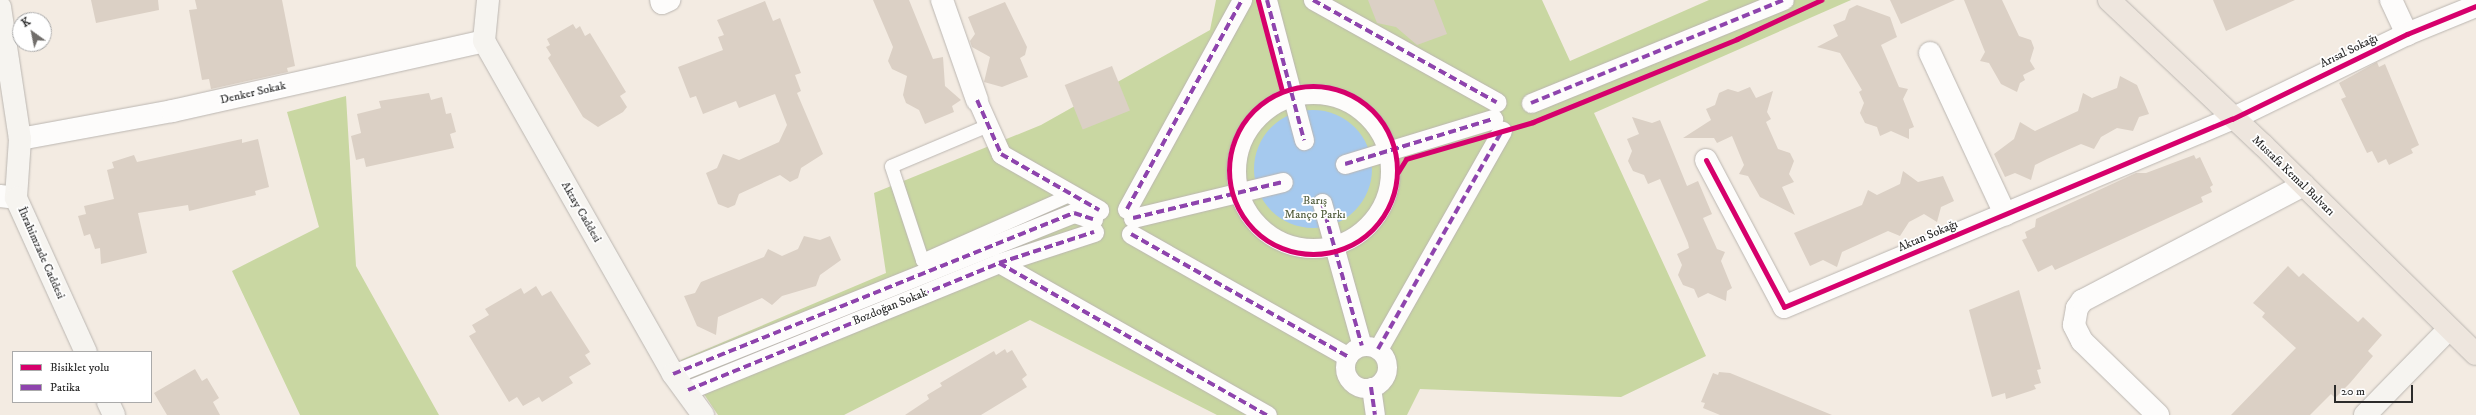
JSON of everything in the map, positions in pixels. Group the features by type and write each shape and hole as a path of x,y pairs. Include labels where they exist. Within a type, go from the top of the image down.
{"main road":[{"path":"484,41 488,0"},
{"name":"Mustafa Kemal Bulvarı","path":"2109,0 2232,119 2304,185 2476,354"},
{"name":"İbrahimzade Caddesi","path":"0,7 20,139 8,197 85,351"},
{"name":"Aktay Caddesi","path":"484,41 673,374 688,390 703,415"},
{"path":"2365,415 2449,329"},
{"path":"108,403 114,415"}],"street":[{"path":"661,0 662,3 669,0"},
{"path":"942,0 977,100 1001,154 1071,194 1096,220"},
{"path":"1130,220 1242,0"},
{"path":"1266,0 1304,140"},
{"path":"1312,0 1497,118"},
{"path":"1531,103 1784,0"},
{"path":"2391,0 2407,34"},
{"name":"Arısal Sokağı","path":"2232,119 2407,34 2476,6"},
{"name":"Denker Sokak","path":"20,139 172,112 484,41"},
{"path":"1930,53 2004,214"},
{"path":"1332,96 1352,105 1369,118 1382,135 1388,153 1390,176 1377,215 1364,230 1335,245 1307,248 1268,234 1253,220 1239,193 1237,162 1250,129 1270,108 1292,98 1332,96"},
{"path":"1130,220 1363,351 1388,368 1382,380 1371,387 1357,386 1347,376 1363,351 1497,118"},
{"path":"1345,164 1388,153 1497,118"},
{"name":"Aktan Sokağı","path":"1706,160 1784,307 2232,119"},
{"path":"1130,220 1283,182"},
{"path":"2158,415 2082,341 2074,325 2077,308 2082,301 2304,185"},
{"path":"1322,203 1335,245 1363,351"},
{"path":"673,374 1074,213 1096,220"},
{"name":"Bozdoğan Sokak","path":"688,390 999,263 1096,220"},
{"path":"999,263 1267,415"},
{"path":"1371,387 1375,415"}],"lane":[{"path":"988,125 891,166 922,260 1071,194"}],"green space":[{"name":"Barış Manço Parkı","path":"1216,0 1542,0 1570,61 1709,0 1851,0 1594,113 1706,356 1621,397 1420,389 1407,415 1217,415 1030,320 844,415 718,415 681,360 886,273 874,193 1041,125 1210,30"},
{"path":"346,96 356,266 439,415 300,415 232,271 319,227 287,112"}],"water":[{"path":"1313,110 1325,111 1336,115 1355,127 1367,146 1371,157 1371,181 1367,192 1355,211 1336,223 1325,227 1313,228 1301,227 1290,223 1271,211 1259,192 1255,181 1254,169 1255,157 1259,146 1271,127 1290,115 1301,111"}],"building":[{"path":"91,0 158,0 159,10 96,23"},
{"path":"195,0 282,0 295,66 287,68 288,72 211,89 209,79 202,80 189,10 197,9"},
{"path":"873,0 909,0 933,59 943,57 945,86 961,100 952,106 954,112 925,124 919,110 906,103 903,95 907,76 892,69 888,61 893,47"},
{"path":"1368,0 1434,0 1447,34 1417,45 1396,27 1377,23"},
{"path":"1890,0 1955,0 1901,24"},
{"path":"1964,0 2002,0 2019,36 2031,40 2034,48 2030,61 2035,69 2023,75 2025,80 2020,83 2017,92 2001,84 1989,63 1980,61 1985,52"},
{"path":"2213,0 2295,0 2226,31"},
{"path":"765,1 773,21 780,18 801,73 795,75 801,91 797,93 823,154 801,168 798,178 790,182 780,175 739,194 735,205 728,208 718,204 706,173 717,168 723,154 739,160 779,142 787,125 775,94 739,108 736,101 703,114 696,96 690,98 678,67 723,50 718,37 724,35 717,20"},
{"path":"1005,2 1027,47 1025,55 1020,58 1028,77 1002,87 984,82 990,57 972,47 970,41 975,34 968,17"},
{"path":"1857,5 1890,17 1897,37 1881,45 1899,87 1908,89 1903,99 1914,127 1909,129 1909,139 1891,131 1880,136 1877,127 1865,123 1860,113 1864,103 1859,92 1862,90 1840,53 1817,47 1838,36 1833,25 1845,20 1849,9"},
{"path":"573,24 576,29 580,26 585,36 590,33 626,92 620,96 627,107 623,112 598,127 583,117 548,58 551,55 546,47 550,45 547,39"},
{"path":"2377,62 2379,67 2385,64 2419,145 2411,149 2413,153 2389,165 2386,159 2378,163 2372,151 2367,153 2341,99 2346,97 2339,83"},
{"path":"1112,66 1130,111 1083,130 1065,85"},
{"path":"2120,76 2137,85 2149,114 2139,117 2133,131 2117,128 2101,137 2094,149 2081,144 2047,159 2035,165 2031,180 2015,173 2005,177 1994,154 2014,139 2020,122 2035,131 2078,111 2083,93 2092,98 2117,88"},
{"path":"1750,87 1756,98 1773,91 1767,112 1771,119 1766,122 1778,149 1790,153 1794,161 1789,174 1794,182 1782,187 1795,215 1760,197 1748,176 1739,174 1744,165 1732,136 1717,143 1714,138 1683,138 1711,120 1706,109 1715,105 1719,93 1728,89 1738,92"},
{"path":"429,93 431,100 442,97 446,114 451,113 456,132 450,134 454,148 366,167 364,158 356,160 351,136 361,133 357,114 381,108 379,101"},
{"path":"1632,117 1652,123 1660,120 1687,186 1698,181 1712,214 1703,218 1717,249 1725,252 1721,261 1732,288 1727,291 1726,301 1708,293 1698,298 1694,289 1683,285 1678,275 1682,265 1677,254 1689,248 1688,243 1660,179 1648,184 1644,175 1633,171 1628,161 1632,151 1627,139 1639,134"},
{"path":"242,139 242,143 258,139 269,187 255,191 256,195 189,211 188,205 138,213 147,253 101,264 100,248 95,249 90,234 84,236 78,216 86,214 84,206 114,199 107,170 114,168 112,162 134,155 137,162"},
{"path":"2194,155 2196,159 2200,157 2213,185 2210,187 2212,192 2201,197 2203,202 2055,270 2052,265 2038,272 2022,240 2027,238 2025,232 2035,227 2036,219 2136,173 2146,173"},
{"path":"1903,171 1918,182 1943,176 1954,201 1941,207 1937,222 1924,214 1909,222 1900,236 1888,231 1842,252 1837,267 1823,260 1810,266 1794,233 1862,205 1868,190 1877,195 1900,184"},
{"path":"804,236 820,240 830,236 841,260 820,275 816,286 782,296 772,305 762,298 718,317 716,335 697,326 684,296 695,293 701,282 764,257 768,249 782,256 798,249"},
{"path":"2288,266 2299,277 2303,273 2358,322 2363,317 2382,335 2368,351 2373,356 2350,383 2335,398 2331,394 2310,415 2231,415 2296,348 2262,317 2265,313 2253,303"},
{"path":"536,286 542,296 551,291 590,352 585,355 591,364 569,377 573,383 542,402 539,397 523,406 517,397 509,402 469,336 476,332 472,325 489,315 485,309 521,288 524,294"},
{"path":"2019,290 2041,369 2037,370 2041,383 2034,385 2036,389 2006,399 2005,393 1992,397 1969,310"},
{"path":"1005,349 1007,353 1012,350 1027,375 1022,379 1027,387 981,415 905,415 929,399 927,395 942,386 940,383 994,351 996,355"},
{"path":"195,369 202,381 207,378 219,398 213,402 220,415 167,415 154,393"},
{"path":"1719,372 1730,373 1832,415 1720,415 1703,408 1705,403 1701,402 1713,373 1718,375"}],"marked path":[{"path":"1127,209 1242,0"},
{"path":"1267,0 1304,140"},
{"path":"1313,0 1496,102"},
{"path":"1531,103 1784,0"},
{"path":"977,100 1001,154 1099,210"},
{"path":"1345,164 1493,119"},
{"path":"1378,349 1502,131"},
{"path":"1133,218 1283,182"},
{"path":"1322,203 1362,346"},
{"path":"673,374 1074,213 1093,219"},
{"path":"688,390 999,263 1094,232"},
{"path":"1131,234 1348,357"},
{"path":"999,263 1267,415"},
{"path":"1371,387 1375,415"}],"cycle path":[{"path":"1258,0 1282,91"},
{"path":"1398,172 1406,159 1533,122 1737,39 1821,0"},
{"path":"1706,160 1784,307 2232,119 2407,34 2476,6"},
{"path":"1305,86 1321,86 1345,92 1353,96 1366,105 1378,117 1391,138 1397,162 1397,170 1397,178 1391,202 1383,217 1366,235 1345,248 1321,254 1305,254 1281,248 1266,240 1243,217 1235,202 1229,178 1229,162 1235,138 1243,123 1266,100 1281,92 1305,86"}]}
